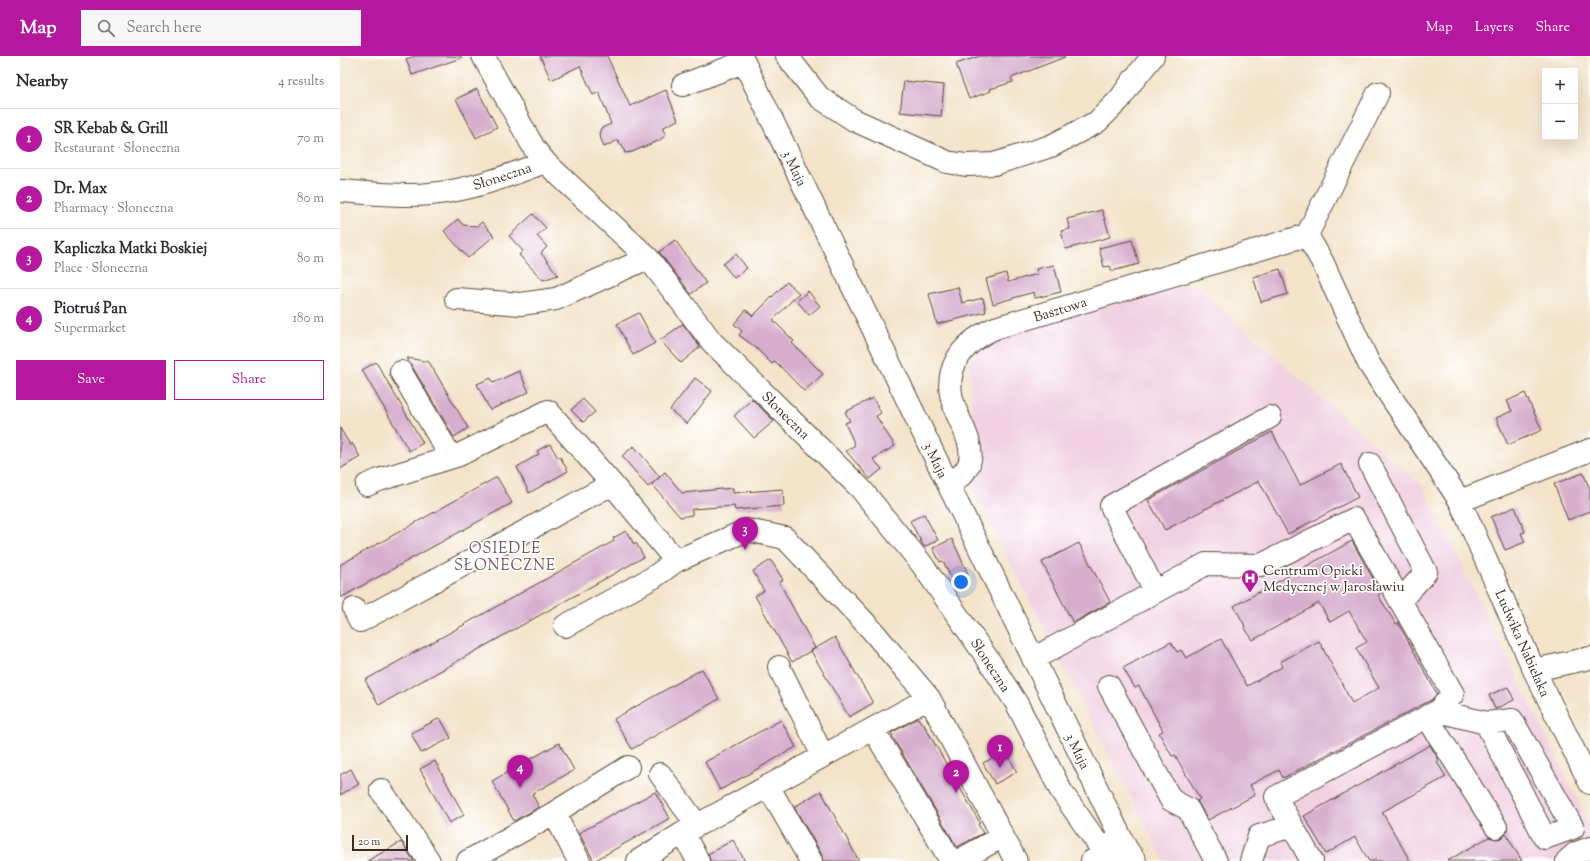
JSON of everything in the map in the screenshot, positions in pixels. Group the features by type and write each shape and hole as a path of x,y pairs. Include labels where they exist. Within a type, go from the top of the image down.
{"street":[{"path":"484,56 534,148 545,162"},
{"path":"787,56 819,96 854,120 947,162 966,165 994,164 1050,146 1097,122 1120,99 1153,56"},
{"path":"683,85 743,59"},
{"name":"3 Maja","path":"743,59 949,486 1130,854"},
{"path":"1307,235 1378,93"},
{"name":"Słoneczna","path":"340,191 403,195 431,194 457,190 498,180 545,162 648,258 712,342 861,489 921,563 1004,684 1017,704 1061,791 1098,844 1130,854"},
{"name":"Basztowa","path":"949,486 963,474 969,462 970,450 966,433 955,409 951,394 951,379 955,362 962,351 980,335 995,328 1307,235"},
{"name":"Ludwika Nabielaka","path":"1307,235 1323,263 1369,364 1460,501 1534,670 1590,783"},
{"path":"456,299 521,304 556,299 648,258"},
{"path":"401,372 451,457"},
{"path":"367,485 451,457 548,411 612,484 676,561"},
{"path":"1155,591 1111,506 1270,417"},
{"path":"1460,501 1590,450"},
{"path":"1370,464 1426,572 1400,601"},
{"path":"354,609 360,621 612,484"},
{"path":"1034,659 1206,564 1261,565 1354,519 1453,694 1433,714 1272,800 1258,836 1251,861"},
{"path":"565,626 654,577 676,561 747,530 785,538 871,629 929,698 1016,861"},
{"path":"1534,670 1590,658"},
{"path":"778,667 823,756"},
{"path":"1109,686 1171,800 1188,809 1216,861"},
{"path":"638,861 690,829 929,698"},
{"path":"1433,714 1486,723 1512,720 1573,828 1545,838 1486,723"},
{"path":"1433,714 1496,826"},
{"path":"874,729 951,861"},
{"path":"468,861 554,813 628,767"},
{"path":"660,774 690,829 698,861"},
{"path":"768,786 811,861"},
{"path":"381,790 429,861"},
{"path":"1276,797 1312,861"},
{"path":"554,813 579,861"},
{"path":"1258,836 1292,826"},
{"path":"958,861 1003,836"},
{"path":"1567,861 1576,853 1590,848"},
{"path":"1092,861 1130,854"}],"shaded area":[{"name":"Centrum Opieki Medycznej w Jarosławiu","path":"1191,283 1423,487 1590,825 1590,861 1164,861 974,492 970,362 997,336"}],"building":[{"path":"415,56 461,56 461,58 412,75 406,59"},
{"path":"540,56 607,56 630,106 666,90 678,120 662,128 666,135 660,140 632,152 625,153 622,144 620,145 618,140 604,147 599,134 601,128 611,124 599,92 593,95 580,66 551,80"},
{"path":"980,56 1065,57 1011,78 1013,82 990,89 991,91 969,99 956,64"},
{"path":"904,81 944,85 941,116 900,112"},
{"path":"477,89 497,127 476,138 456,99"},
{"path":"1102,210 1110,237 1066,249 1061,231 1070,229 1067,219"},
{"path":"533,214 546,228 537,236 547,247 541,253 558,275 543,280 519,255 523,251 509,236"},
{"path":"458,219 463,225 477,226 482,222 494,236 468,258 444,231"},
{"path":"675,240 706,283 691,294 659,252"},
{"path":"1132,240 1139,264 1112,271 1110,266 1104,267 1099,248"},
{"path":"736,254 747,268 734,278 723,264"},
{"path":"1054,265 1061,292 1035,298 1034,292 993,304 986,279 1006,273 1008,282 1038,274 1036,269"},
{"path":"1280,269 1288,294 1261,302 1253,277"},
{"path":"787,282 799,293 773,320 794,341 792,343 823,374 804,391 775,361 772,364 755,347 739,335 742,331 734,324 746,310 753,316"},
{"path":"958,287 962,303 983,298 986,312 937,324 929,294"},
{"path":"808,291 820,306 809,315 797,301"},
{"path":"639,313 655,343 633,355 617,324"},
{"path":"683,324 700,347 681,363 660,340"},
{"path":"407,358 429,362 468,428 454,437"},
{"path":"376,362 423,443 409,451 362,370"},
{"path":"519,371 529,392 490,410 477,384 491,378 493,383"},
{"path":"695,378 712,391 687,424 670,410"},
{"path":"1525,393 1542,430 1508,445 1496,418 1512,411 1507,401"},
{"path":"873,398 881,413 876,416 895,446 873,459 882,469 870,479 846,451 855,445 845,423 850,421 845,412"},
{"path":"583,399 595,412 583,422 571,410"},
{"path":"752,399 774,421 754,438 734,416"},
{"path":"340,428 350,445 352,443 360,457 340,469"},
{"path":"1272,432 1300,485 1341,464 1358,497 1288,534 1259,481 1165,530 1148,500"},
{"path":"550,444 568,471 529,493 517,467 539,454 537,451"},
{"path":"634,446 660,477 648,487 622,456"},
{"path":"665,472 682,493 733,488 733,493 783,489 784,506 735,510 734,506 692,509 692,515 680,517 652,484"},
{"path":"1583,473 1590,489 1590,511 1568,520 1554,484"},
{"path":"497,477 512,503 340,598 340,565"},
{"path":"1515,507 1525,532 1521,533 1525,542 1505,550 1491,517"},
{"path":"924,514 938,540 924,547 910,521"},
{"path":"626,531 634,544 636,543 644,557 379,705 365,680 614,541 613,538"},
{"path":"952,539 968,574 953,582 943,561 940,562 933,548"},
{"path":"1352,541 1381,593 1378,595 1396,624 1398,623 1437,694 1431,700 1283,778 1279,770 1250,785 1255,795 1208,820 1197,801 1200,799 1175,755 1172,756 1159,733 1163,731 1139,686 1135,688 1123,668 1171,642 1177,652 1181,650 1186,658 1221,639 1247,686 1282,667 1280,662 1319,641 1352,703 1379,688 1356,648 1367,642 1349,611 1330,622 1319,603 1253,640 1244,627 1245,626 1234,606"},
{"path":"1079,543 1110,602 1073,623 1042,562"},
{"path":"771,560 783,580 779,582 815,648 792,662 755,596 764,591 753,571"},
{"path":"835,637 873,703 849,717 811,651"},
{"path":"702,669 719,699 632,749 614,719"},
{"path":"1508,687 1514,700 1495,709 1489,695"},
{"path":"440,718 451,738 421,753 411,733"},
{"path":"918,718 922,724 923,723 980,823 978,824 983,833 957,847 891,733"},
{"path":"781,720 796,747 720,790 705,762"},
{"path":"559,743 574,770 532,794 539,807 514,821 492,781"},
{"path":"1430,745 1439,760 1437,762 1446,777 1382,812 1410,861 1369,861 1355,837 1326,854 1304,816"},
{"path":"1006,751 1017,772 995,784 983,763"},
{"path":"435,761 464,815 449,823 420,769"},
{"path":"351,769 359,784 340,795 340,775"},
{"path":"821,791 859,861 823,861 822,855 794,807"},
{"path":"655,792 670,818 594,861 579,833"},
{"path":"1506,834 1522,861 1447,861 1489,837 1497,839 1502,838"},
{"path":"733,840 745,861 710,861 708,854"},
{"path":"401,842 414,861 367,861"}],"place":[{"name":"Kapliczka Matki Boskiej","path":"745,550"},
{"name":"Centrum Opieki Medycznej w Jarosławiu","path":"1250,593"},
{"name":"SR Kebab & Grill","path":"1000,768"},
{"name":"Piotruś Pan","path":"520,788"},
{"name":"Dr. Max","path":"956,793"}],"district":[{"name":"OSIEDLE SŁONECZNE","path":"505,556"}]}
